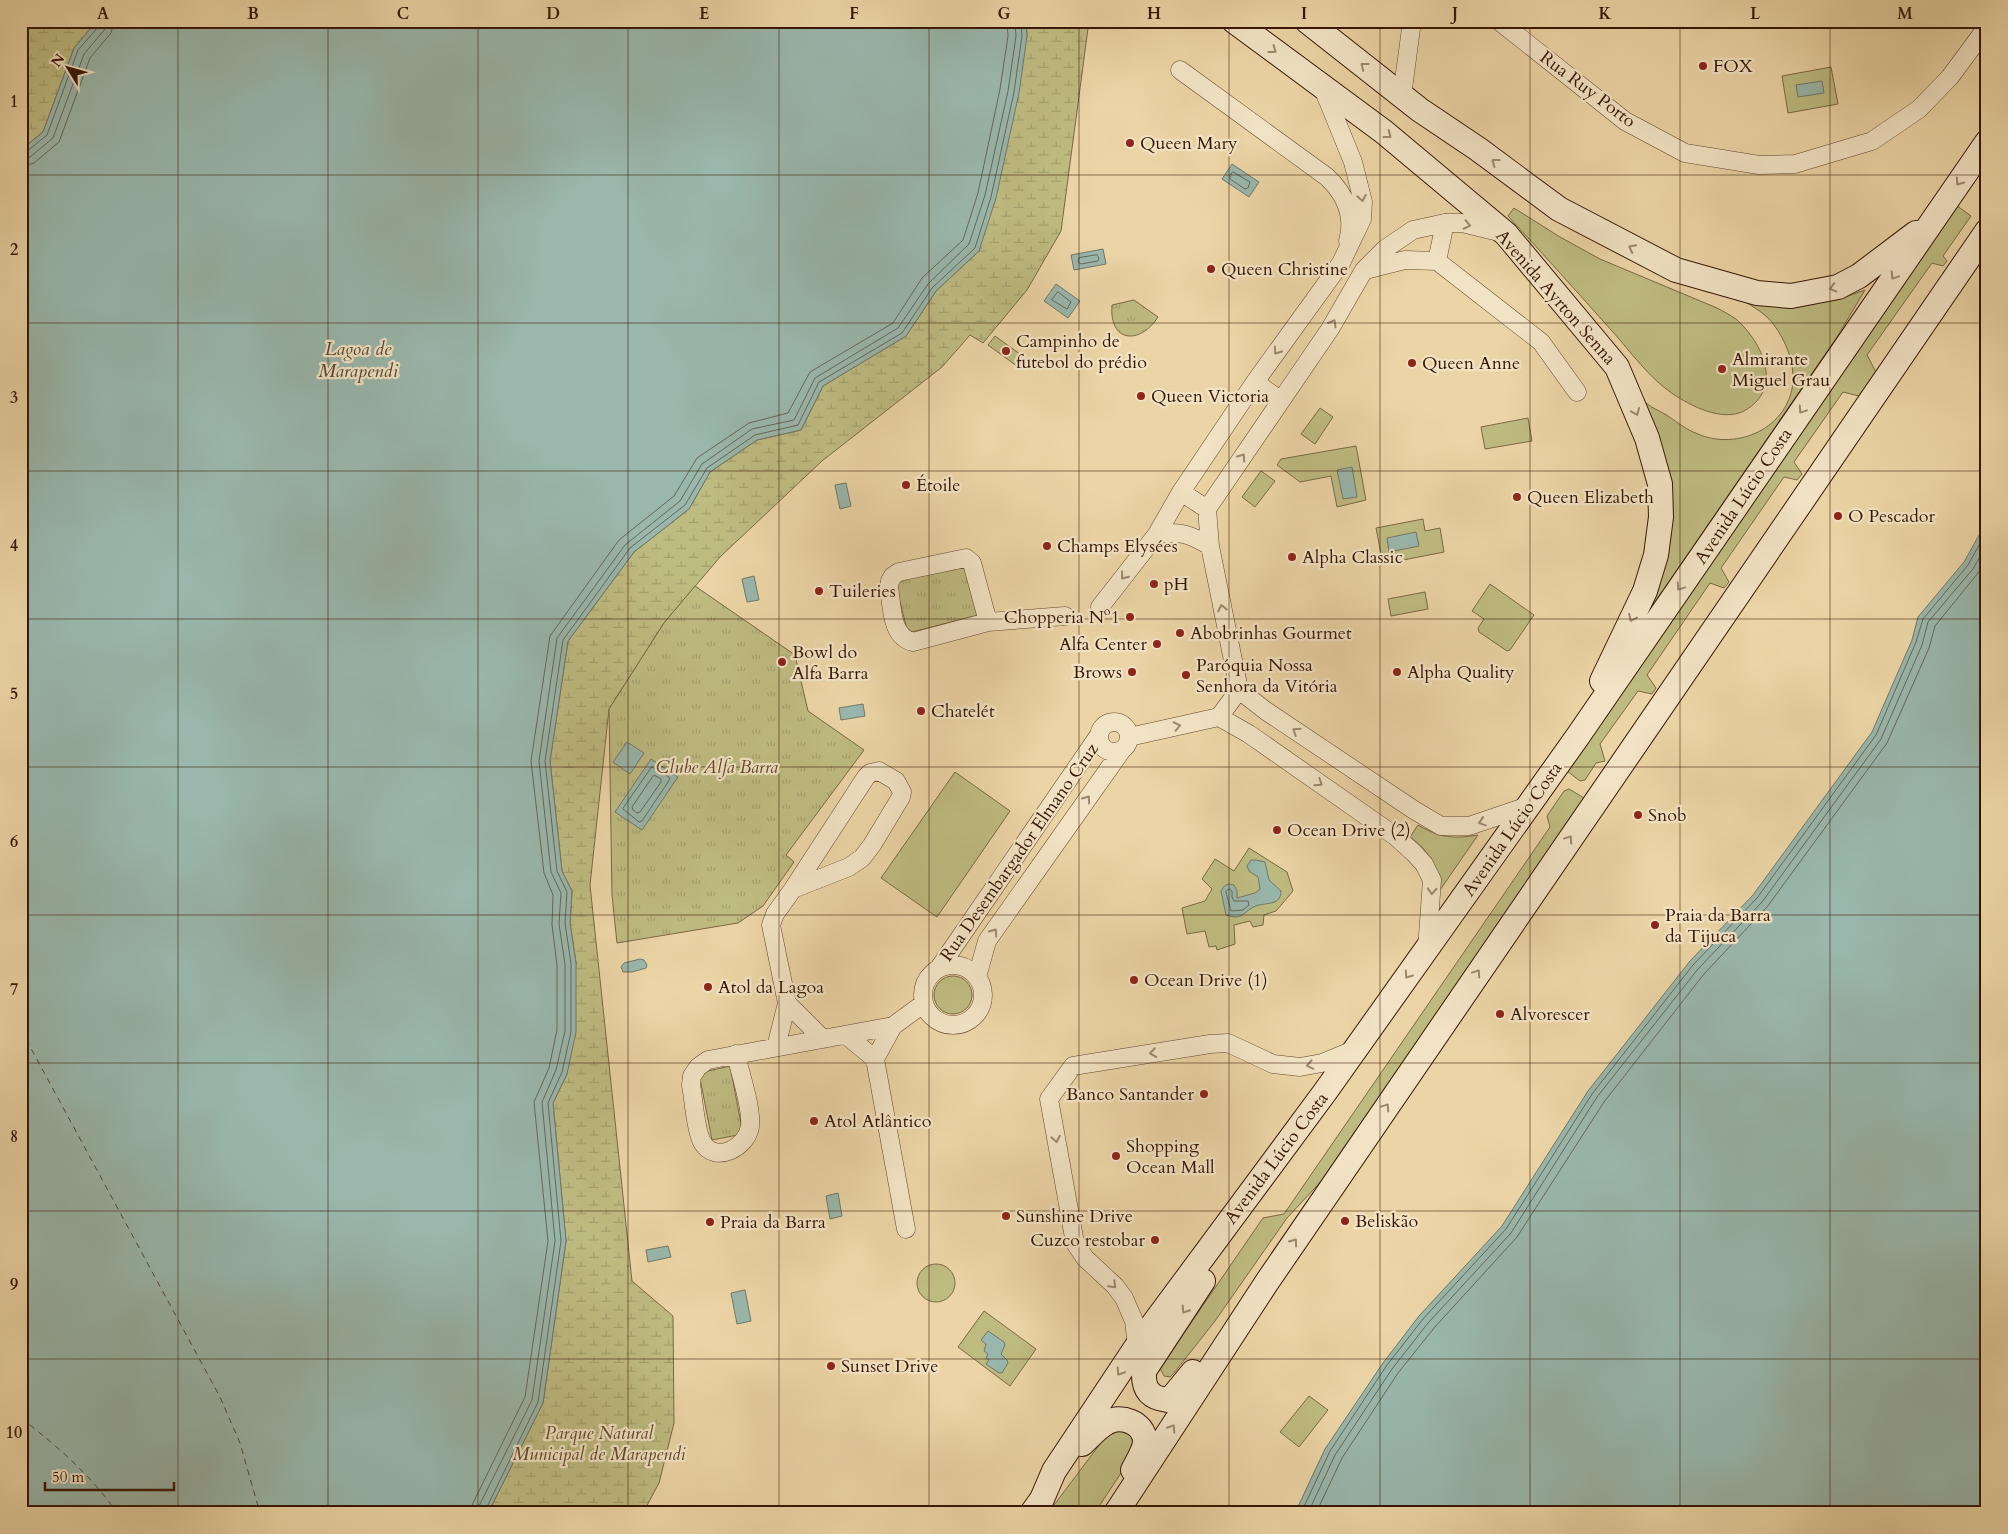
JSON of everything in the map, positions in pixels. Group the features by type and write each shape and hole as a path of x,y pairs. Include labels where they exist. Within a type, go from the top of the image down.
{"main road":[{"name":"Avenida Ayrton Senna","path":"1234,21 1405,148 1506,234 1617,367 1647,438 1660,484 1660,517 1656,555 1645,591 1578,736"},
{"path":"1307,21 1402,96 1558,209 1676,270 1757,293 1791,296 1838,288 1871,268 1931,222"},
{"name":"Avenida Lúcio Costa","path":"1032,1513 1042,1499 1054,1471 1138,1346 1325,1092 1578,736 1987,142"},
{"path":"1116,1513 1267,1282 1987,231"},
{"path":"1267,1282 1174,1395 1168,1400 1158,1399 1148,1392 1143,1383 1144,1371 1312,1115 1325,1092"},
{"path":"1054,1471 1106,1422 1122,1419 1133,1422 1141,1429 1144,1441 1116,1513"}],"street":[{"path":"1402,96 1412,21"},
{"name":"Rua Ruy Porto","path":"1499,21 1625,121 1684,153 1759,166 1795,164 1872,141 1919,109 1950,78 1987,27"},
{"path":"1180,70 1337,186 1349,212 1351,230 1341,263"},
{"path":"1100,607 1157,534 1181,492 1255,382 1341,263 1362,219 1363,202 1353,162 1322,86"},
{"path":"1327,177 1347,172 1353,162"},
{"path":"1437,261 1445,223"},
{"path":"1506,234 1462,223 1445,223 1413,230 1385,249 1364,270 1330,329 1207,509 1210,546 1239,690 1266,711 1441,826 1469,826 1528,806"},
{"path":"1364,270 1405,260 1437,261 1541,342 1577,392"},
{"path":"1255,382 1281,402"},
{"path":"1181,492 1207,509"},
{"path":"1157,534 1177,532 1186,534 1210,546"},
{"path":"988,622 972,563 966,558 900,572 890,581 889,588 896,628 900,636 914,642 988,622 1065,616"},
{"path":"1126,743 1126,727 1118,722 1112,722 1104,726 1100,740 1105,748 1113,752 1126,743 1219,717 1239,690"},
{"path":"1249,734 1266,711"},
{"path":"1219,717 1249,734 1395,836 1424,864 1432,880 1427,950"},
{"name":"Rua Desembargador Elmano Cruz","path":"939,968 1100,735"},
{"name":"Rua Desembargador Elmano Cruz","path":"977,977 987,941 1126,743"},
{"path":"776,1047 787,1003 771,926 775,914 866,777 870,773 879,771 896,782 902,792 901,797 862,858 849,867 793,889"},
{"path":"950,965 970,970 977,977 982,992 981,1008 966,1023 956,1026 946,1025 936,1021 928,1014 923,1004 922,993 925,983 931,974 939,968 950,965"},
{"path":"787,1003 823,1039"},
{"path":"906,1228 875,1059 893,1026 923,1004"},
{"path":"736,1054 750,1116 750,1128 744,1140 734,1150 721,1153 710,1150 703,1143 691,1085 692,1076 698,1067 708,1060 736,1054 893,1026"},
{"path":"846,1035 875,1059"},
{"path":"1138,1346 1134,1321 1124,1298 1115,1286 1086,1258 1076,1243 1049,1098 1073,1066 1083,1064 1210,1044 1228,1044 1273,1064 1300,1067 1322,1063 1356,1049"}],"green space":[{"path":"21,21 97,21 74,48 43,132 21,150"},
{"name":"Parque Natural Municipal de Marapendi","path":"1026,21 1089,21 1061,231 1027,290 983,343 970,335 942,367 822,461 720,557 664,623 609,709 590,885 632,1281 673,1316 674,1423 659,1483 643,1513 488,1513 543,1403 566,1241 553,1103 567,1074 576,963 570,923 572,891 562,871 550,761 568,641 634,552 689,509 710,472 757,440 801,430 823,386 906,336 936,291 979,251 1027,36"},
{"path":"1831,67 1838,104 1788,113 1782,76"},
{"path":"1956,205 1971,216 1943,256 1947,261 1943,266 1932,263 1867,355 1876,372 1859,396 1843,392 1794,462 1802,474 1797,480 1784,477 1721,568 1729,582 1724,588 1710,583 1647,675 1656,688 1652,694 1638,691 1600,744 1605,761 1596,763 1585,780 1580,781 1567,771"},
{"path":"1514,208 1600,259 1717,308 1736,319 1754,340 1765,366 1766,379 1763,391 1756,402 1744,411 1735,414 1717,414 1698,408 1664,388 1508,216"},
{"path":"1865,290 1837,337 1652,606 1650,605 1655,592 1644,406 1646,403 1690,430 1713,439 1729,440 1759,432 1782,412 1789,398 1793,382 1791,359 1786,345 1770,320 1735,296 1815,303 1845,297"},
{"path":"1134,300 1158,317 1143,332 1135,336 1127,336 1120,333 1115,327 1112,318 1112,305"},
{"name":"Campinho de futebol do prédio","path":"995,336 1024,357 1017,366 988,345"},
{"path":"1320,408 1333,417 1315,444 1301,434"},
{"path":"1528,418 1532,441 1485,449 1481,427"},
{"path":"1356,446 1366,500 1337,507 1331,476 1300,482 1277,465 1281,459"},
{"path":"1261,471 1275,481 1255,507 1242,497"},
{"path":"1423,519 1425,531 1440,528 1444,552 1383,564 1376,528"},
{"path":"964,561 978,615 908,633 894,579"},
{"path":"1490,584 1534,615 1510,650 1507,651 1479,632 1478,628 1484,619 1472,611"},
{"name":"Clube Alfa Barra","path":"695,586 795,655 808,711 864,750 786,855 794,862 763,906 738,923 617,943 612,895 609,709 664,623"},
{"path":"1425,592 1428,609 1391,616 1388,599"},
{"path":"955,772 1010,811 937,917 881,878"},
{"path":"1569,789 1584,798 1327,1175 1287,1218 1215,1321 1174,1373 1170,1377 1164,1376 1160,1368 1263,1218 1284,1214 1550,827 1547,816 1564,791"},
{"path":"1418,825 1440,835 1462,837 1478,835 1440,890 1431,860 1423,848 1410,837"},
{"path":"1249,848 1287,872 1293,891 1276,911 1264,915 1263,925 1253,927 1250,921 1234,925 1235,944 1217,950 1216,946 1209,947 1205,931 1187,934 1182,908 1205,901 1212,889 1202,879 1215,859 1234,871"},
{"path":"953,976 967,981 972,995 967,1009 953,1014 939,1009 934,995 939,981"},
{"path":"730,1066 743,1134 712,1140 699,1073"},
{"path":"936,1264 943,1265 949,1270 954,1276 954,1290 949,1296 943,1301 936,1302 929,1301 923,1296 918,1290 917,1283 918,1276 923,1270 929,1265"},
{"path":"984,1311 1036,1349 1010,1386 958,1347"},
{"path":"1309,1396 1328,1410 1299,1447 1280,1432"},
{"path":"1121,1430 1132,1436 1131,1454 1096,1513 1048,1513 1109,1432"}],"water":[{"name":"Lagoa de Marapendi","path":"97,21 1026,21 1027,36 1019,93 996,198 979,251 936,291 906,336 823,386 801,430 757,440 710,472 689,509 634,552 568,641 550,761 562,871 572,891 570,923 576,963 576,1032 567,1074 553,1103 566,1241 543,1403 488,1513 21,1513 21,150 43,132 74,48"},
{"path":"1822,81 1824,93 1798,97 1796,85"},
{"path":"1232,164 1259,182 1249,197 1222,179"},
{"path":"1103,249 1106,264 1074,270 1071,255"},
{"path":"1056,284 1080,301 1068,318 1044,301"},
{"path":"1352,467 1357,497 1343,499 1337,470"},
{"path":"846,483 851,506 840,509 835,485"},
{"path":"1987,521 1987,1513 1295,1513 1325,1449 1383,1363 1419,1316 1502,1226 1588,1091 1690,961 1753,895 1872,732 1912,640 1918,617 1964,562"},
{"path":"1416,532 1419,546 1389,552 1387,538"},
{"path":"754,576 759,600 747,602 742,579"},
{"path":"863,704 865,716 841,720 839,708"},
{"path":"627,742 644,753 630,774 613,762"},
{"path":"651,759 678,777 642,830 615,812"},
{"path":"1251,860 1265,862 1269,880 1281,891 1279,899 1273,903 1256,906 1240,916 1232,917 1226,915 1221,891 1225,886 1228,884 1234,885 1237,891 1237,898 1255,893 1260,889 1258,877 1249,871 1247,866"},
{"path":"640,959 644,960 647,965 646,968 632,972 623,972 621,967 624,963"},
{"path":"838,1193 842,1216 830,1219 826,1196"},
{"path":"668,1246 671,1257 648,1262 646,1250"},
{"path":"745,1290 751,1321 737,1324 731,1293"},
{"path":"988,1331 1004,1342 1005,1345 1001,1354 1008,1363 1002,1373 986,1364 989,1360 986,1358 988,1354 984,1351 986,1344 981,1340"}],"ferry route":[{"path":"21,1030 220,1397 240,1443 260,1513"},
{"path":"21,1418 73,1462 96,1486 117,1513"}],"place":[{"name":"FOX","path":"1703,66"},
{"name":"Queen Mary","path":"1130,143"},
{"name":"Queen Christine","path":"1211,269"},
{"name":"Campinho de futebol do prédio","path":"1006,351"},
{"name":"Queen Anne","path":"1412,363"},
{"name":"Almirante Miguel Grau","path":"1722,369"},
{"name":"Queen Victoria","path":"1141,396"},
{"name":"Étoile","path":"906,485"},
{"name":"Queen Elizabeth","path":"1517,497"},
{"name":"O Pescador","path":"1838,516"},
{"name":"Champs Elysées","path":"1047,546"},
{"name":"Alpha Classic","path":"1292,557"},
{"name":"pH","path":"1154,584"},
{"name":"Tuileries","path":"819,591"},
{"name":"Chopperia Nº1","path":"1130,617"},
{"name":"Abobrinhas Gourmet","path":"1180,633"},
{"name":"Alfa Center","path":"1157,644"},
{"name":"Bowl do Alfa Barra","path":"782,662"},
{"name":"Brows","path":"1132,672"},
{"name":"Alpha Quality","path":"1397,672"},
{"name":"Paróquia Nossa Senhora da Vitória","path":"1186,675"},
{"name":"Chatelét","path":"921,711"},
{"name":"Snob","path":"1638,815"},
{"name":"Ocean Drive (2)","path":"1277,830"},
{"name":"Praia da Barra da Tijuca","path":"1655,925"},
{"name":"Ocean Drive (1)","path":"1134,980"},
{"name":"Atol da Lagoa","path":"708,987"},
{"name":"Alvorescer","path":"1500,1014"},
{"name":"Banco Santander","path":"1204,1094"},
{"name":"Atol Atlântico","path":"814,1121"},
{"name":"Shopping Ocean Mall","path":"1116,1156"},
{"name":"Sunshine Drive","path":"1006,1216"},
{"name":"Beliskão","path":"1345,1221"},
{"name":"Praia da Barra","path":"710,1222"},
{"name":"Cuzco restobar","path":"1155,1240"},
{"name":"Sunset Drive","path":"831,1366"}]}
